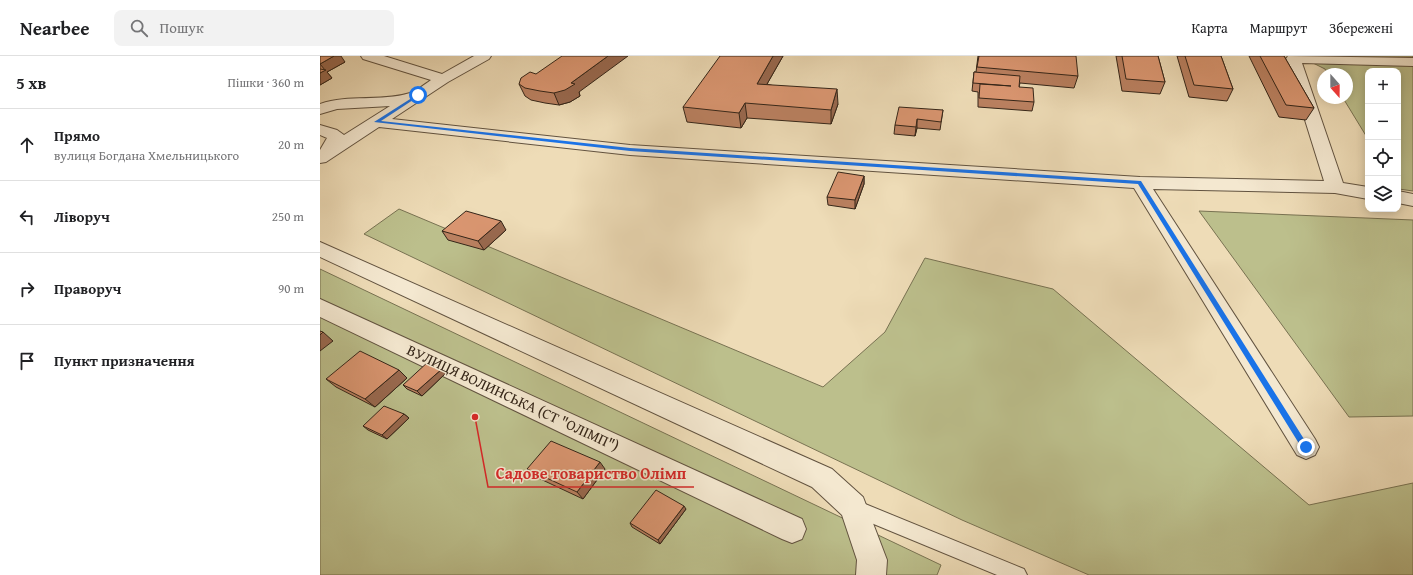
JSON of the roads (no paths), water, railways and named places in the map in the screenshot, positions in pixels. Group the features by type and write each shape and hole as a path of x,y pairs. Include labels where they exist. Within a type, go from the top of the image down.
{"street":[{"path":"368,56 444,79"},
{"path":"326,131 349,132 380,117 484,56"},
{"path":"1335,187 1293,59 1413,62"},
{"path":"320,109 335,104 380,117 630,150 1140,183 1335,187 1365,192"},
{"path":"323,156 380,117"},
{"path":"323,156 336,136 326,131"},
{"path":"1140,183 1306,447"},
{"path":"1401,198 1413,200"},
{"path":"320,249 822,478 853,507 872,560 871,575"},
{"name":"ВУЛИЦЯ ВОЛИНСЬКА (СТ \"ОЛІМП\")","path":"320,307 792,529"}],"lane":[{"path":"853,507 1018,575"}],"place":[{"name":"Садове товариство Олімп","path":"475,417"}]}
